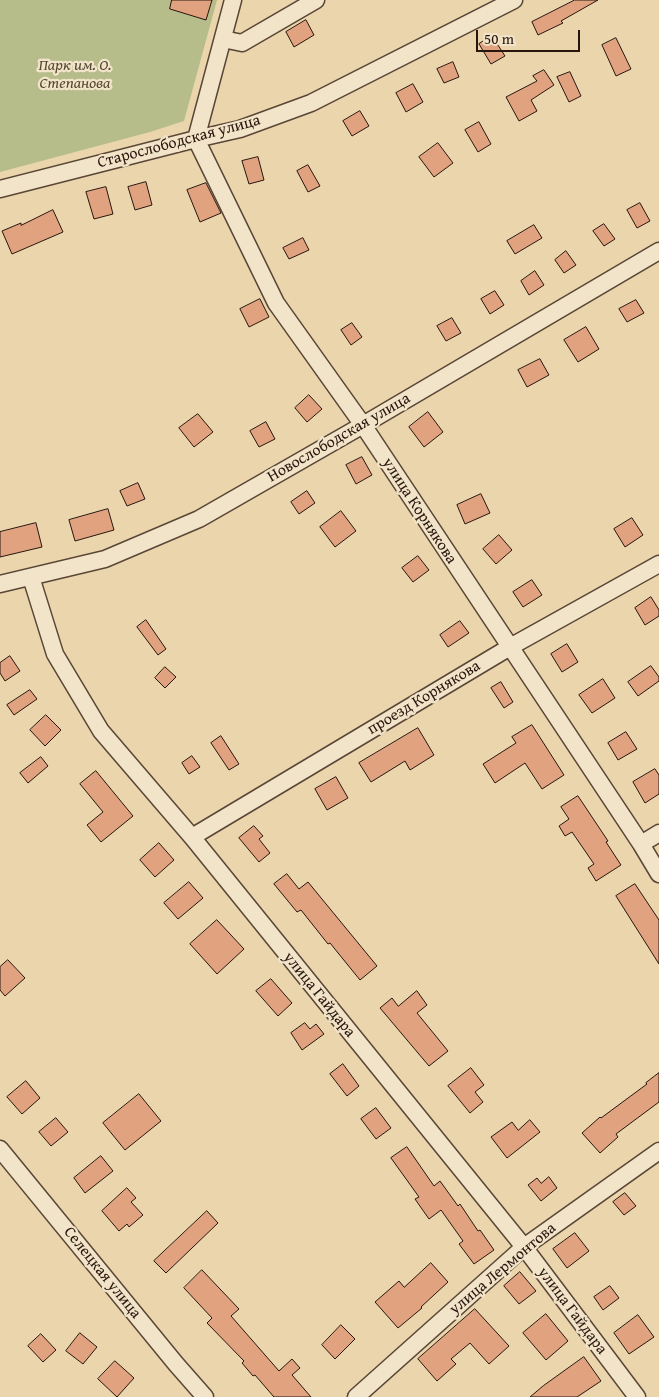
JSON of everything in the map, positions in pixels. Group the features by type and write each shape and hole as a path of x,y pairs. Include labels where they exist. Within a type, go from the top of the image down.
{"street":[{"path":"196,139 233,0"},
{"path":"223,39 242,43 316,0"},
{"name":"Старослободская улица","path":"0,189 240,129 311,103 514,0"},
{"name":"улица Корнякова","path":"196,139 276,303 363,425 659,874"},
{"name":"Новослободская улица","path":"0,584 105,559 199,518 363,425 659,251"},
{"name":"проезд Корнякова","path":"192,837 510,647 659,564"},
{"name":"улица Гайдара","path":"31,577 55,654 101,731 192,837 524,1247 637,1397"},
{"path":"641,844 659,833"},
{"name":"Селецкая улица","path":"0,1149 176,1364 206,1397"},
{"name":"улица Лермонтова","path":"356,1397 524,1247 659,1151"}],"green space":[{"name":"Парк им. О. Степанова","path":"0,0 217,0 184,121 150,132 0,172"}],"building":[{"path":"172,0 212,0 206,20 170,9"},
{"path":"575,0 598,0 561,21 563,23 538,35 532,22"},
{"path":"306,20 314,35 294,47 286,32"},
{"path":"492,36 505,56 491,64 479,44"},
{"path":"616,38 631,69 616,76 602,45"},
{"path":"453,62 459,77 444,83 437,69"},
{"path":"544,70 554,85 531,100 537,111 519,121 506,97 537,81 533,76"},
{"path":"570,72 581,96 569,102 557,77"},
{"path":"413,84 423,102 406,112 396,93"},
{"path":"360,111 369,126 352,136 343,121"},
{"path":"479,122 491,144 478,152 465,130"},
{"path":"438,143 453,163 434,177 419,157"},
{"path":"258,157 264,180 249,184 242,161"},
{"path":"308,165 320,186 308,192 297,171"},
{"path":"146,182 152,205 135,210 128,187"},
{"path":"206,183 221,213 200,222 187,190"},
{"path":"106,187 113,214 94,219 86,192"},
{"path":"640,203 650,221 637,228 627,210"},
{"path":"53,210 63,232 12,254 2,231 21,223 21,225"},
{"path":"604,224 615,239 604,246 593,231"},
{"path":"534,225 542,238 515,254 507,241"},
{"path":"303,238 309,250 289,259 283,248"},
{"path":"566,251 576,265 564,273 555,260"},
{"path":"535,271 544,285 529,295 521,281"},
{"path":"495,291 504,305 490,314 481,299"},
{"path":"260,299 269,317 249,327 240,309"},
{"path":"636,300 644,313 627,322 619,309"},
{"path":"452,318 461,333 446,341 437,326"},
{"path":"352,323 362,337 351,345 341,330"},
{"path":"586,327 599,349 578,362 564,340"},
{"path":"540,359 549,375 527,387 518,370"},
{"path":"309,395 322,409 307,422 295,408"},
{"path":"428,412 443,432 424,447 409,427"},
{"path":"198,414 213,432 194,447 179,428"},
{"path":"266,422 275,439 259,447 250,431"},
{"path":"362,457 372,475 356,484 346,465"},
{"path":"138,483 145,499 127,506 120,491"},
{"path":"307,491 315,503 299,514 291,502"},
{"path":"481,494 490,513 465,524 457,505"},
{"path":"108,509 114,530 75,541 69,520"},
{"path":"341,511 356,531 335,547 320,527"},
{"path":"632,518 643,535 625,547 614,529"},
{"path":"36,523 42,547 0,557 0,532"},
{"path":"499,535 512,550 496,564 483,549"},
{"path":"418,556 429,570 413,582 402,568"},
{"path":"532,580 542,595 523,607 513,592"},
{"path":"651,597 659,610 659,616 645,625 635,608"},
{"path":"146,620 166,649 158,655 137,627"},
{"path":"460,621 469,633 448,647 440,635"},
{"path":"567,644 578,662 562,672 551,654"},
{"path":"10,656 20,671 5,681 0,673 0,663"},
{"path":"651,666 659,677 659,681 638,696 628,682"},
{"path":"165,667 176,677 165,688 155,678"},
{"path":"603,679 615,698 592,713 579,695"},
{"path":"501,682 513,702 504,708 491,688"},
{"path":"30,690 37,699 14,715 7,705"},
{"path":"46,715 61,730 45,746 30,730"},
{"path":"532,725 564,775 542,789 525,763 495,783 483,764 516,743 512,737"},
{"path":"418,728 434,755 410,770 405,761 371,782 359,763"},
{"path":"626,732 637,749 618,760 608,743"},
{"path":"221,736 239,764 229,770 211,743"},
{"path":"192,756 200,767 189,774 182,763"},
{"path":"41,757 48,766 28,783 20,773"},
{"path":"655,769 659,775 659,794 645,803 633,782"},
{"path":"96,771 133,816 101,842 87,825 103,812 80,784"},
{"path":"336,777 348,798 327,810 315,789"},
{"path":"578,796 608,841 606,842 621,865 596,881 588,868 594,864 572,832 565,836 559,826 569,819 561,807"},
{"path":"254,826 263,836 259,839 270,853 259,862 239,838"},
{"path":"159,843 174,860 155,877 140,860"},
{"path":"287,874 299,889 308,882 377,966 360,980 301,910 297,912 274,884"},
{"path":"189,882 203,898 178,919 164,903"},
{"path":"635,884 659,920 659,964 616,896"},
{"path":"217,920 244,949 217,974 190,944"},
{"path":"8,960 25,978 5,996 0,990 0,967"},
{"path":"271,979 292,1003 278,1016 256,991"},
{"path":"417,991 427,1005 417,1013 448,1051 429,1066 380,1008 392,998 398,1006"},
{"path":"305,1023 310,1029 316,1024 324,1034 302,1050 291,1033"},
{"path":"343,1064 359,1086 347,1096 330,1074"},
{"path":"471,1068 484,1085 475,1092 483,1102 470,1113 448,1086"},
{"path":"659,1073 659,1102 616,1134 618,1137 600,1153 582,1133 600,1117 647,1084"},
{"path":"26,1081 40,1098 22,1114 7,1097"},
{"path":"139,1094 161,1121 125,1150 103,1123"},
{"path":"376,1108 391,1128 376,1139 361,1119"},
{"path":"56,1118 68,1132 51,1146 39,1132"},
{"path":"530,1120 540,1132 507,1158 491,1137 512,1122 518,1130"},
{"path":"407,1147 434,1186 440,1181 458,1206 460,1204 478,1231 480,1230 494,1250 474,1264 459,1244 463,1241 441,1210 429,1219 415,1199 419,1197 391,1158"},
{"path":"101,1156 113,1171 85,1193 74,1178"},
{"path":"549,1177 557,1188 541,1201 528,1185 537,1178 541,1183"},
{"path":"127,1188 136,1198 131,1202 143,1215 129,1227 127,1224 119,1231 102,1211"},
{"path":"625,1193 636,1206 624,1215 613,1202"},
{"path":"207,1211 218,1223 166,1273 154,1261"},
{"path":"575,1233 589,1251 567,1268 553,1249"},
{"path":"431,1263 448,1282 422,1308 398,1328 375,1302 399,1281 404,1287"},
{"path":"202,1270 239,1309 231,1316 279,1371 292,1359 300,1368 292,1375 311,1397 274,1397 242,1363 244,1361 207,1323 212,1318 184,1288"},
{"path":"520,1272 536,1291 519,1304 504,1286"},
{"path":"610,1286 619,1298 603,1310 594,1297"},
{"path":"475,1309 509,1346 489,1364 470,1343 451,1359 456,1364 437,1381 418,1359"},
{"path":"546,1314 568,1341 546,1360 523,1333"},
{"path":"638,1315 654,1337 629,1354 614,1333"},
{"path":"341,1325 355,1339 335,1359 322,1345"},
{"path":"80,1333 97,1347 83,1364 66,1351"},
{"path":"41,1334 56,1350 43,1362 28,1346"},
{"path":"584,1357 601,1381 577,1397 530,1397 543,1386"},
{"path":"115,1361 134,1378 117,1397 98,1379"}]}
